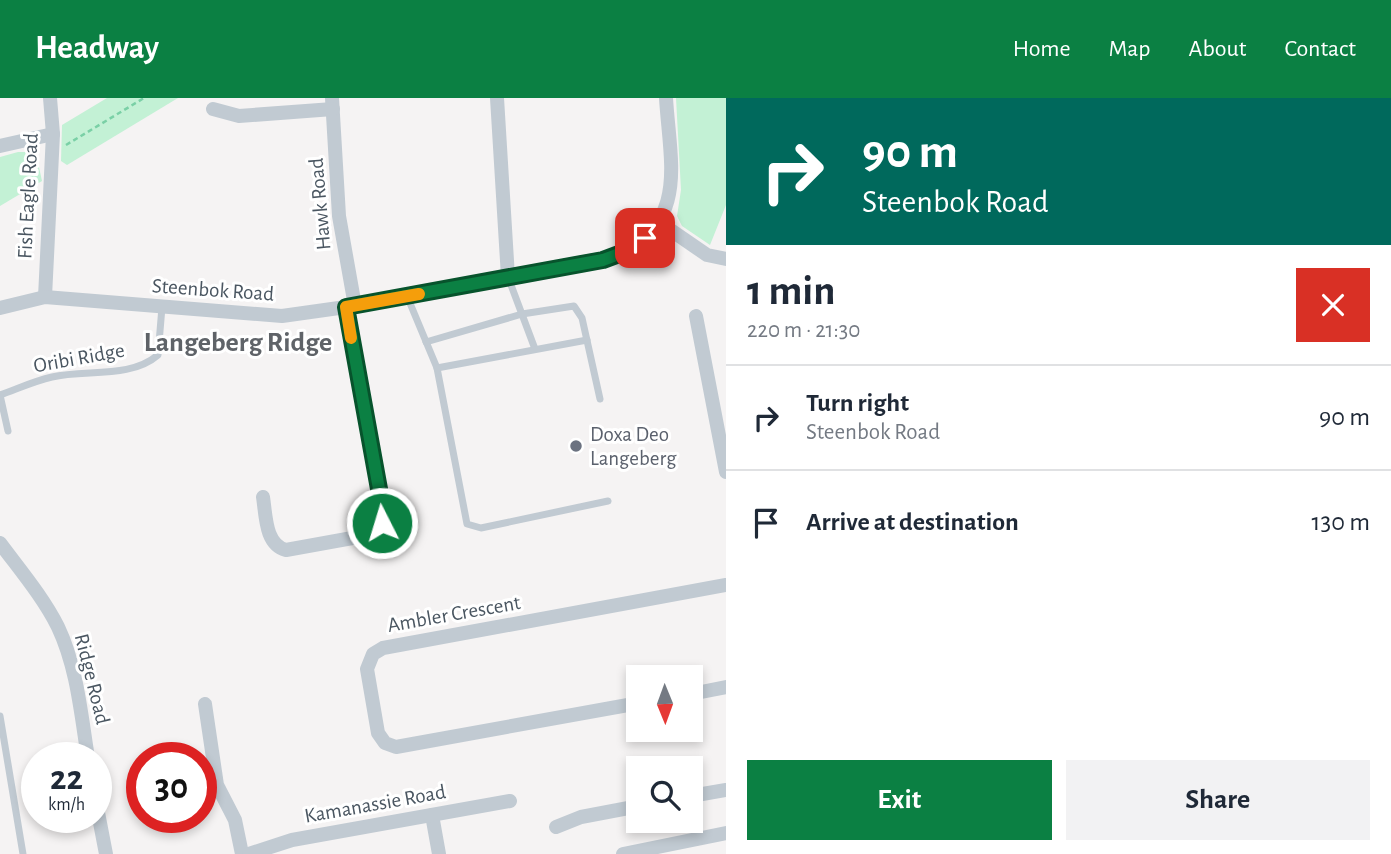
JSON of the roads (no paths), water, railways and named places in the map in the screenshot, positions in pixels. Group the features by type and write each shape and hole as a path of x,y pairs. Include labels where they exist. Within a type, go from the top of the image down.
{"street":[{"name":"Fish Eagle Road","path":"45,297 53,134 50,98"},
{"path":"497,98 508,277"},
{"path":"666,98 672,187 667,208 659,222 708,255 726,259"},
{"path":"212,109 239,116 332,104"},
{"name":"Hawk Road","path":"263,498 270,536 277,546 286,550 369,536 382,523 383,511 350,306 332,104"},
{"path":"0,146 53,134"},
{"name":"Steenbok Road","path":"0,308 45,297 266,317 350,306 616,256 645,238 659,222"},
{"path":"696,316 721,414 726,472"},
{"name":"Ridge Road","path":"0,543 38,594 59,629 72,667 85,742"},
{"name":"Ambler Crescent","path":"626,706 396,747 385,743 378,733 367,669 373,654 383,648 726,585"},
{"path":"704,691 726,687"},
{"path":"205,704 217,785 235,820 242,854"},
{"path":"703,794 726,790"},
{"name":"Kamanassie Road","path":"249,854 292,840 510,801"},
{"path":"556,827 581,817 626,808"},
{"path":"432,815 439,854"},
{"path":"102,833 106,854"},
{"path":"623,854 726,833"}],"lane":[{"path":"508,277 535,349"},
{"path":"407,296 437,368 467,524 481,528 608,501"},
{"path":"426,342 522,314 574,306 579,312 587,340 600,399"},
{"name":"Oribi Ridge","path":"8,431 0,395 53,376 97,374 150,362 158,355 162,307"},
{"path":"437,368 587,340"},
{"path":"0,716 23,854"}],"place":[{"name":"Doxa Deo Langeberg","path":"576,446"}],"district":[{"name":"Langeberg Ridge","path":"238,343"}]}
